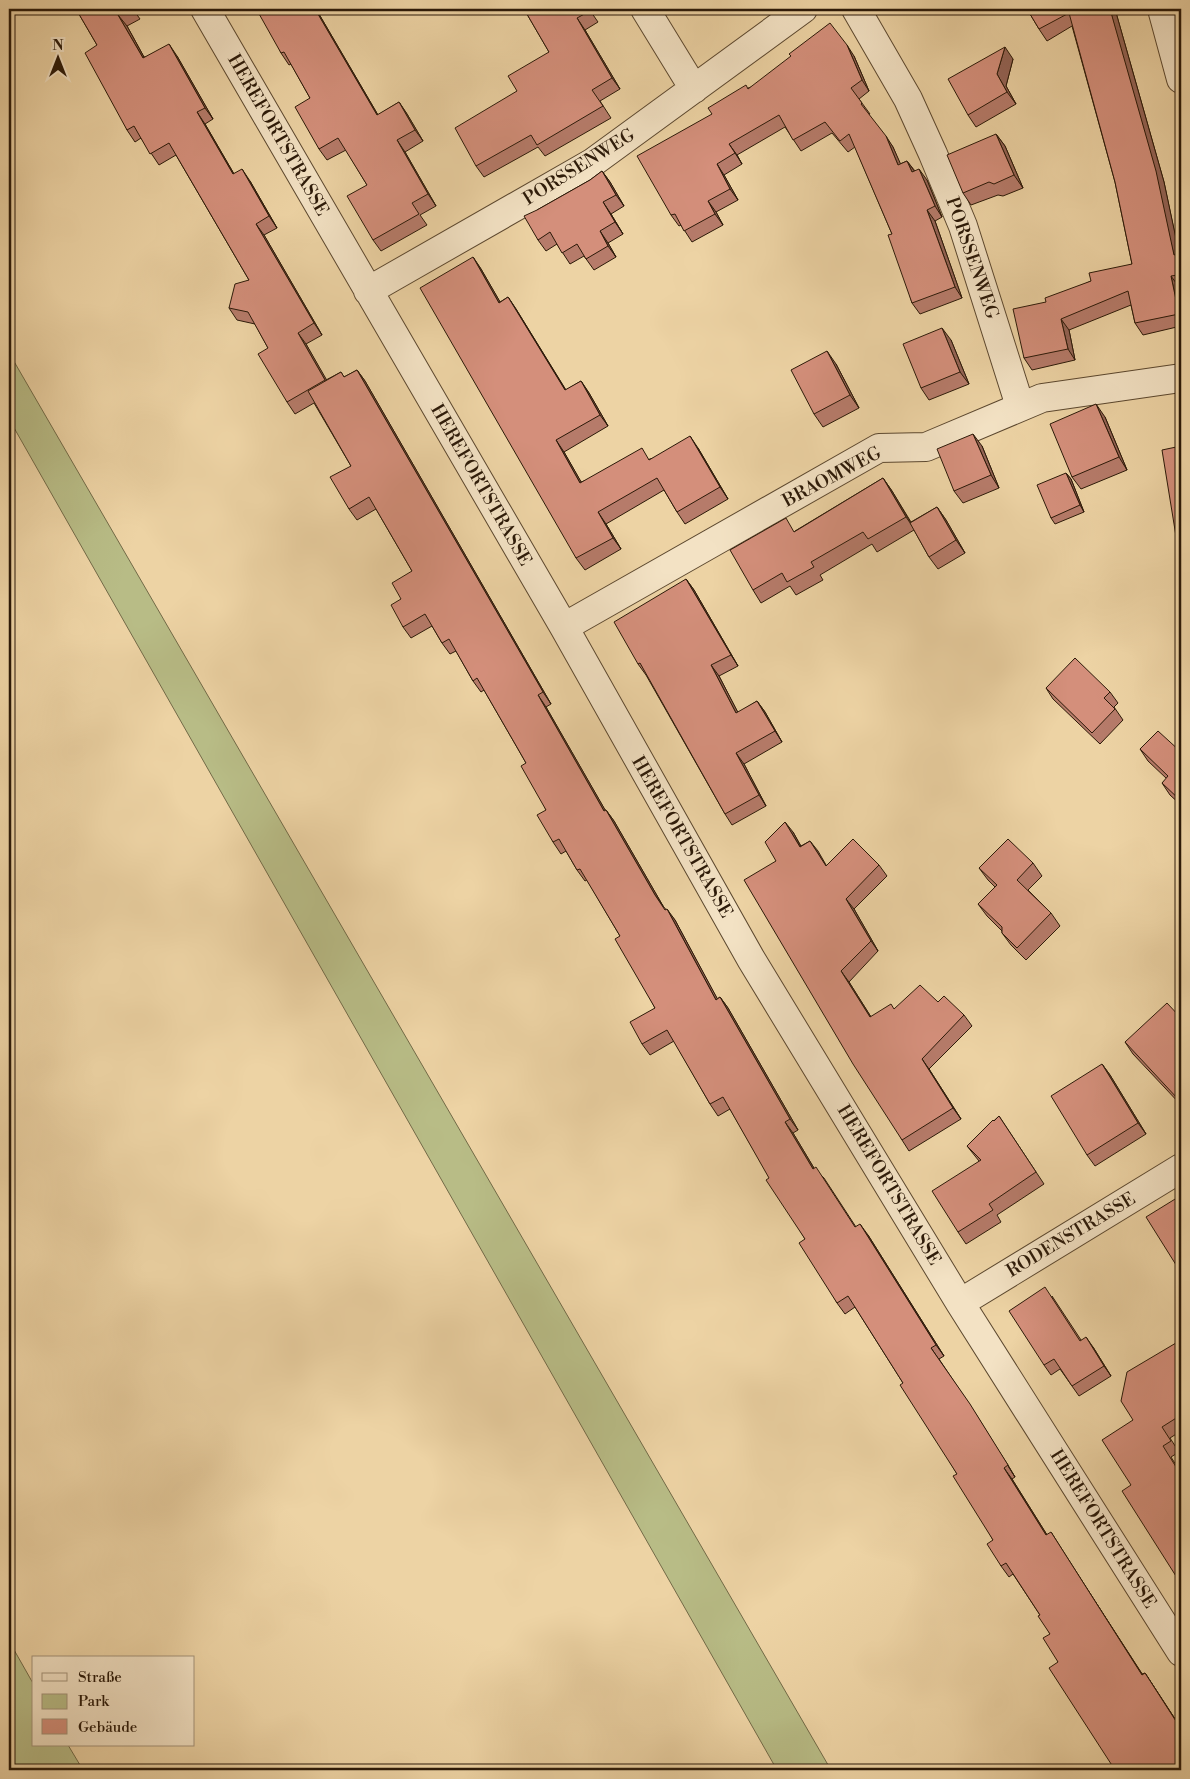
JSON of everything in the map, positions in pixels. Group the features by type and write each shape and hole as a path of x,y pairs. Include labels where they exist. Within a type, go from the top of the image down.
{"street":[{"name":"HEREFORTSTRASSE","path":"205,9 564,627 752,959 960,1303 1181,1652"},
{"path":"645,9 694,89"},
{"name":"PORSSENWEG","path":"368,291 592,163 803,9"},
{"name":"PORSSENWEG","path":"856,9 908,99 963,226 1020,406"},
{"path":"1162,9 1181,79"},
{"name":"BRAOMWEG","path":"564,627 879,448 926,447 1042,398 1181,378"},
{"name":"RODENSTRASSE","path":"960,1303 1181,1168"}],"green space":[{"path":"12,358 831,1770 777,1770 9,419 9,360"},
{"path":"9,1641 32,1681 32,1746 69,1746 83,1770 9,1770"}],"building":[{"path":"76,9 129,9 118,15 143,58 169,44 205,108 197,112 233,174 242,169 269,216 256,224 314,323 298,333 325,380 287,402 258,354 268,348 248,312 229,308 235,284 249,280 169,143 150,154 134,126 127,130 85,53 97,45"},
{"path":"264,9 315,9 377,115 399,102 415,130 397,140 428,194 412,203 419,214 373,240 347,196 367,185 338,138 319,149 295,107 310,98 284,52 281,53 258,12"},
{"path":"524,9 588,9 590,11 577,18 612,78 592,90 603,106 537,145 531,135 476,166 455,128 517,91 508,76 549,52"},
{"path":"1027,9 1110,9 1156,171 1174,255 1181,253 1181,270 1178,271 1178,275 1171,276 1179,314 1135,323 1128,291 1061,319 1068,349 1024,358 1013,309 1046,302 1045,298 1091,281 1089,273 1132,264 1115,182 1069,13 1039,29"},
{"path":"830,23 847,45 862,80 851,88 886,136 898,165 907,161 912,172 919,169 935,206 927,210 955,287 912,303 888,235 892,234 849,134 840,141 825,122 793,140 779,115 729,144 735,153 717,164 730,189 708,201 715,214 684,231 675,214 671,215 637,156 712,114 708,108 746,85 748,89 791,56 789,54"},
{"path":"1005,47 997,74 1007,92 968,115 948,79"},
{"path":"996,134 1014,175 994,184 989,182 963,193 947,155"},
{"path":"602,171 616,195 603,202 615,222 600,231 608,246 586,259 577,244 562,253 550,232 538,240 524,216 590,180"},
{"path":"473,257 499,303 508,297 565,390 581,381 600,415 556,440 580,483 642,448 649,460 690,436 720,487 677,512 657,478 598,512 613,538 576,558 420,288"},
{"path":"942,328 960,372 921,388 903,344"},
{"path":"827,351 850,395 814,414 791,370"},
{"path":"357,370 543,692 538,695 604,811 606,810 655,895 665,910 667,909 716,1000 720,997 790,1119 785,1122 813,1169 816,1167 855,1227 860,1224 936,1345 931,1348 970,1404 1008,1465 1004,1468 1046,1535 1051,1532 1142,1675 1145,1673 1181,1729 1181,1770 1115,1770 1049,1668 1058,1662 1043,1638 1050,1634 1038,1616 1040,1615 1006,1563 1001,1566 987,1544 993,1540 953,1476 957,1474 900,1385 903,1383 848,1296 837,1303 799,1243 805,1239 766,1180 769,1178 723,1097 710,1104 667,1030 642,1044 630,1022 655,1008 615,939 620,936 580,869 577,870 559,839 553,842 537,815 546,810 521,766 526,763 477,678 473,681 449,639 442,643 425,614 403,627 391,605 401,599 392,583 412,571 369,497 349,509 330,477 351,466 308,391 341,372 344,377"},
{"path":"1096,404 1119,457 1072,477 1050,424"},
{"path":"973,434 991,475 954,491 937,449"},
{"path":"1181,446 1181,567 1162,450"},
{"path":"1066,473 1080,505 1051,518 1037,485"},
{"path":"883,478 906,517 868,539 863,532 811,562 814,567 787,582 782,573 753,590 730,550 786,518 794,532"},
{"path":"937,507 956,540 929,557 910,523"},
{"path":"686,579 731,655 711,665 736,713 757,701 775,731 736,753 759,795 725,814 640,663 638,664 614,622"},
{"path":"1075,658 1110,692 1104,698 1115,709 1092,733 1046,688"},
{"path":"1158,731 1181,752 1181,801 1162,783 1168,776 1140,749"},
{"path":"785,822 800,847 810,841 826,866 853,839 879,865 846,899 871,941 841,971 870,1017 891,1004 894,1009 920,985 938,1002 944,996 964,1015 922,1059 953,1108 902,1140 853,1064 744,880 776,861 765,842"},
{"path":"1008,839 1033,863 1017,880 1051,913 1017,948 1002,933 1002,927 978,904 997,885 979,868"},
{"path":"1167,1003 1181,1018 1181,1096 1178,1099 1125,1042"},
{"path":"1102,1064 1138,1123 1087,1155 1051,1096"},
{"path":"999,1116 1036,1172 989,1204 993,1210 958,1232 932,1191 981,1160 967,1146"},
{"path":"1180,1196 1181,1265 1178,1268 1146,1217"},
{"path":"1045,1287 1080,1341 1086,1337 1104,1366 1072,1386 1054,1359 1044,1365 1009,1311"},
{"path":"1181,1340 1181,1415 1162,1427 1171,1441 1163,1446 1181,1475 1181,1584 1122,1491 1131,1485 1102,1440 1133,1420 1121,1401 1127,1372"}]}
